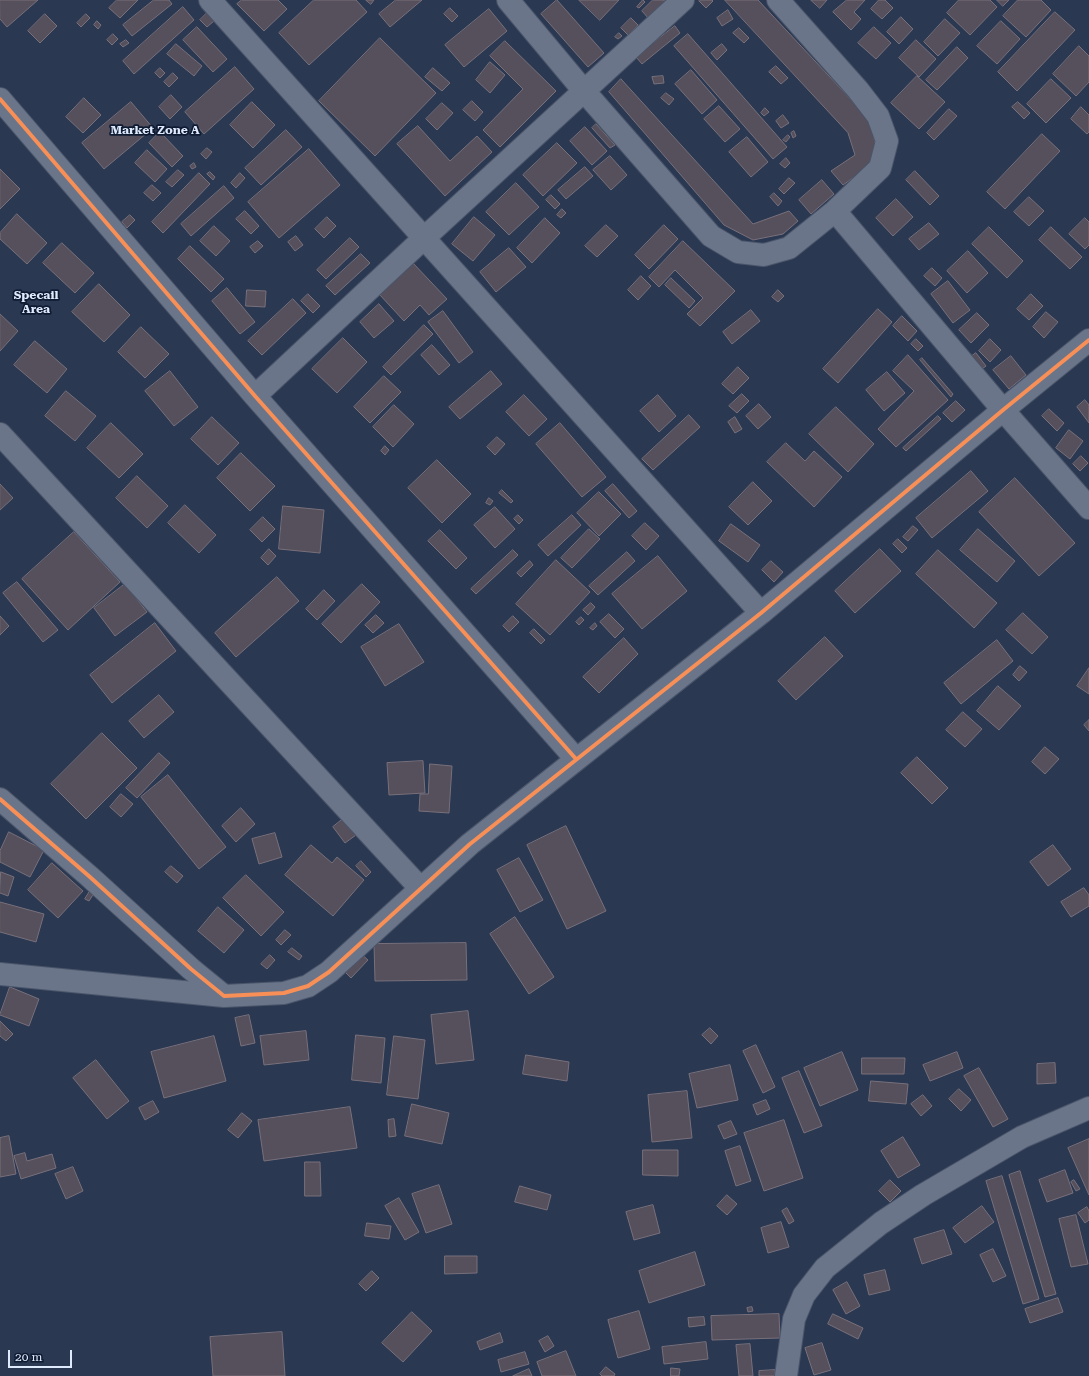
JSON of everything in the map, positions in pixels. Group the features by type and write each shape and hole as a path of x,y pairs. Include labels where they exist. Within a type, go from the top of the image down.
{"street":[{"path":"210,0 423,239 761,613"},
{"path":"508,0 584,92 712,236 738,252 764,255 790,248 835,211 880,168 887,141 878,116 858,90 778,0"},
{"path":"255,396 682,0"},
{"path":"0,99 255,396 576,759"},
{"path":"835,211 1003,410 1089,508"},
{"path":"0,974 224,996 284,993 308,986 329,972 470,844 761,613 1003,410 1089,340"},
{"path":"0,434 421,889"},
{"path":"0,799 90,877 191,969 224,996"},
{"path":"786,1376 794,1319 804,1295 825,1268 881,1223 923,1195 1022,1137 1089,1108"}],"building":[{"path":"0,0 38,0 7,27 0,19"},
{"path":"117,0 138,0 120,18 109,8"},
{"path":"154,0 169,0 172,4 132,36 123,25"},
{"path":"242,0 278,0 287,9 264,31 237,4"},
{"path":"314,0 356,0 367,12 309,65 279,33"},
{"path":"366,0 374,0 371,4"},
{"path":"396,0 422,0 390,27 379,14"},
{"path":"557,0 604,53 588,67 541,14"},
{"path":"579,0 619,0 600,20"},
{"path":"643,0 645,2 639,8 637,7"},
{"path":"653,0 664,0 665,2 649,19 642,11"},
{"path":"725,0 758,0 871,121 876,149 867,168 843,185 831,171 855,155 848,133"},
{"path":"811,0 827,0 820,8"},
{"path":"847,0 865,0 854,12 861,19 851,30 833,12"},
{"path":"879,0 885,0 893,8 882,19 871,9"},
{"path":"959,0 990,0 997,7 970,35 947,13"},
{"path":"997,0 1009,0 1003,6"},
{"path":"1018,0 1041,0 1051,10 1026,37 1003,16"},
{"path":"699,1 713,1 706,8"},
{"path":"183,7 194,20 134,74 123,61"},
{"path":"450,8 458,16 452,22 444,14"},
{"path":"489,9 507,31 464,67 445,45"},
{"path":"728,10 733,19 722,26 717,18"},
{"path":"1055,12 1075,30 1017,91 998,72"},
{"path":"207,13 214,21 207,27 200,20"},
{"path":"45,14 57,26 40,43 28,31"},
{"path":"86,14 90,18 81,27 77,23"},
{"path":"901,17 913,29 899,44 887,32"},
{"path":"631,18 638,25 628,35 621,28"},
{"path":"945,19 960,33 938,56 924,42"},
{"path":"97,21 101,25 98,29 94,25"},
{"path":"1001,21 1020,39 997,64 977,46"},
{"path":"675,26 680,33 642,64 636,57"},
{"path":"197,27 227,59 213,72 183,40"},
{"path":"874,27 891,43 876,59 858,43"},
{"path":"739,28 749,38 744,43 733,33"},
{"path":"619,33 622,36 618,39 615,37"},
{"path":"113,34 118,39 112,45 107,40"},
{"path":"688,34 787,147 773,159 674,46"},
{"path":"380,38 436,93 375,156 319,101"},
{"path":"126,40 129,43 123,47 120,44"},
{"path":"916,40 936,59 919,77 899,58"},
{"path":"505,41 556,91 500,147 483,130 523,89 490,56"},
{"path":"176,44 202,66 194,76 167,54"},
{"path":"722,44 727,50 717,60 711,53"},
{"path":"1079,46 1089,56 1089,82 1076,96 1053,74"},
{"path":"957,47 968,58 937,90 926,80"},
{"path":"490,62 505,75 490,93 476,80"},
{"path":"776,66 788,78 781,84 769,72"},
{"path":"235,67 254,89 204,134 185,112"},
{"path":"160,68 165,73 160,78 155,73"},
{"path":"433,68 450,83 442,91 425,77"},
{"path":"691,70 717,100 702,114 675,84"},
{"path":"173,73 178,78 169,87 164,82"},
{"path":"663,76 664,83 654,84 652,77"},
{"path":"917,76 945,102 919,129 891,103"},
{"path":"621,79 753,224 789,211 798,221 783,234 753,240 724,225 609,92"},
{"path":"1051,79 1071,98 1046,123 1027,104"},
{"path":"666,93 674,99 669,105 661,98"},
{"path":"171,95 182,107 170,119 159,107"},
{"path":"84,98 101,115 83,133 66,117"},
{"path":"472,101 483,112 475,121 463,110"},
{"path":"131,102 153,128 104,169 82,143"},
{"path":"252,102 275,125 253,148 230,125"},
{"path":"1018,102 1030,113 1024,119 1012,107"},
{"path":"442,103 453,113 437,130 426,119"},
{"path":"719,106 740,129 725,142 704,119"},
{"path":"1081,107 1089,115 1089,132 1087,134 1071,119"},
{"path":"765,108 769,112 764,116 761,113"},
{"path":"949,109 957,116 934,140 927,133"},
{"path":"783,115 789,123 781,128 776,121"},
{"path":"596,124 615,145 610,148 592,128"},
{"path":"418,126 450,161 477,136 492,152 445,196 397,144"},
{"path":"585,127 607,151 592,165 570,141"},
{"path":"286,130 302,147 261,185 245,168"},
{"path":"794,131 796,136 793,138 791,133"},
{"path":"160,132 183,156 172,167 149,143"},
{"path":"1042,134 1060,151 1005,209 987,192"},
{"path":"788,135 790,137 786,142 783,140"},
{"path":"747,137 768,162 751,177 729,152"},
{"path":"557,143 577,163 543,196 523,175"},
{"path":"207,148 212,152 206,159 201,154"},
{"path":"309,149 340,185 279,238 248,202"},
{"path":"147,150 167,169 155,182 135,163"},
{"path":"610,156 627,175 611,190 593,170"},
{"path":"786,158 790,163 785,168 780,164"},
{"path":"194,163 196,167 192,169 190,166"},
{"path":"585,167 593,176 566,199 558,190"},
{"path":"0,169 20,189 0,209"},
{"path":"178,170 184,175 172,187 166,182"},
{"path":"915,171 939,196 930,205 906,180"},
{"path":"210,172 215,177 213,180 207,174"},
{"path":"199,173 210,184 163,233 152,222"},
{"path":"240,173 245,178 236,188 231,183"},
{"path":"789,178 795,183 784,194 779,189"},
{"path":"822,180 834,194 811,214 799,200"},
{"path":"516,183 539,207 509,235 486,212"},
{"path":"152,185 161,193 153,201 144,193"},
{"path":"224,186 234,198 191,236 181,224"},
{"path":"774,193 782,201 778,206 770,197"},
{"path":"551,195 560,204 555,209 546,200"},
{"path":"1029,197 1044,211 1029,226 1014,212"},
{"path":"896,199 913,217 893,236 876,218"},
{"path":"562,209 566,213 561,218 557,215"},
{"path":"245,211 259,226 251,234 236,219"},
{"path":"17,214 47,243 27,264 0,239 0,233"},
{"path":"130,215 135,220 127,228 122,222"},
{"path":"327,217 336,226 324,238 315,229"},
{"path":"474,217 495,235 473,261 452,244"},
{"path":"545,218 560,233 532,263 517,248"},
{"path":"1085,218 1089,222 1089,245 1085,249 1069,234"},
{"path":"929,223 939,234 919,250 909,239"},
{"path":"606,225 618,236 597,257 585,246"},
{"path":"664,225 678,239 649,269 635,255"},
{"path":"214,226 230,241 216,256 200,241"},
{"path":"989,227 1023,261 1007,278 972,244"},
{"path":"1051,227 1082,257 1070,269 1039,240"},
{"path":"296,236 303,245 295,251 288,242"},
{"path":"350,238 359,247 326,279 317,270"},
{"path":"258,241 263,246 255,253 250,247"},
{"path":"683,241 735,291 700,326 687,314 703,298 675,270 659,287 649,277"},
{"path":"62,243 94,273 75,293 43,263"},
{"path":"190,246 224,279 211,292 178,259"},
{"path":"509,248 526,267 496,292 480,272"},
{"path":"968,251 988,273 967,293 947,271"},
{"path":"361,254 370,263 335,295 326,286"},
{"path":"412,262 447,299 429,315 420,305 404,321 379,294"},
{"path":"932,268 942,278 935,286 924,276"},
{"path":"641,276 651,286 638,300 628,290"},
{"path":"671,278 695,301 689,308 665,285"},
{"path":"948,281 970,310 953,323 931,294"},
{"path":"99,284 130,315 104,342 72,312"},
{"path":"227,288 255,322 240,334 212,301"},
{"path":"247,290 266,291 265,307 246,306"},
{"path":"778,290 784,296 778,302 772,297"},
{"path":"308,294 320,306 313,313 301,301"},
{"path":"1031,294 1043,306 1029,320 1017,309"},
{"path":"293,299 306,313 262,355 248,341"},
{"path":"379,304 394,321 374,338 360,322"},
{"path":"878,309 892,322 838,383 823,369"},
{"path":"751,310 760,321 732,344 723,332"},
{"path":"443,311 473,352 459,363 428,322"},
{"path":"1046,312 1058,322 1044,338 1033,327"},
{"path":"977,313 989,325 971,343 959,330"},
{"path":"0,314 18,331 0,351"},
{"path":"902,316 917,331 908,341 893,326"},
{"path":"424,325 433,334 391,375 383,367"},
{"path":"141,327 169,354 145,378 118,352"},
{"path":"343,338 367,362 337,393 312,369"},
{"path":"916,339 923,346 918,351 911,344"},
{"path":"990,339 1001,350 990,362 979,351"},
{"path":"35,341 67,369 47,393 14,365"},
{"path":"432,345 450,365 439,375 421,355"},
{"path":"976,353 986,366 978,372 968,359"},
{"path":"908,355 948,400 896,447 878,429 914,391 893,371"},
{"path":"1011,356 1026,375 1009,389 993,370"},
{"path":"922,358 953,394 951,397 920,360"},
{"path":"738,367 749,378 733,394 722,384"},
{"path":"170,371 198,407 174,426 145,391"},
{"path":"491,371 502,384 460,419 449,407"},
{"path":"887,372 905,393 884,411 866,390"},
{"path":"384,376 401,392 370,423 354,407"},
{"path":"66,391 96,416 75,441 45,416"},
{"path":"742,394 749,401 737,413 729,406"},
{"path":"524,395 547,419 529,436 506,412"},
{"path":"658,395 676,416 659,432 640,411"},
{"path":"1085,400 1089,405 1089,423 1077,407"},
{"path":"956,401 965,410 952,422 943,413"},
{"path":"759,404 771,417 758,429 746,416"},
{"path":"394,405 414,424 393,447 373,427"},
{"path":"836,407 874,444 848,472 809,434"},
{"path":"1049,409 1064,423 1057,431 1042,416"},
{"path":"689,415 700,427 653,470 642,459"},
{"path":"938,416 941,419 906,451 903,448"},
{"path":"212,417 239,443 218,465 191,439"},
{"path":"735,417 742,429 735,433 728,422"},
{"path":"111,423 143,454 119,478 87,448"},
{"path":"560,423 606,477 582,497 536,444"},
{"path":"1069,430 1083,441 1070,459 1056,448"},
{"path":"497,437 505,444 495,455 487,447"},
{"path":"786,443 805,461 814,451 842,477 814,507 767,462"},
{"path":"385,446 389,450 385,455 381,451"},
{"path":"241,453 275,486 250,511 217,478"},
{"path":"1081,456 1088,463 1080,471 1073,464"},
{"path":"437,460 471,494 442,523 408,488"},
{"path":"971,471 988,491 932,538 916,518"},
{"path":"137,476 168,506 147,528 116,498"},
{"path":"1015,478 1075,543 1039,576 979,512"},
{"path":"753,482 772,501 748,525 729,507"},
{"path":"0,484 13,498 0,510"},
{"path":"613,484 637,511 629,518 605,491"},
{"path":"502,490 513,501 511,503 499,493"},
{"path":"599,492 621,514 599,536 577,513"},
{"path":"489,498 493,501 490,505 486,503"},
{"path":"185,505 216,535 199,553 168,523"},
{"path":"283,506 324,510 320,553 279,549"},
{"path":"495,507 515,529 495,548 474,525"},
{"path":"518,515 523,520 519,524 514,519"},
{"path":"572,515 581,525 548,556 538,545"},
{"path":"263,517 275,529 262,542 250,530"},
{"path":"645,523 659,536 646,550 632,536"},
{"path":"731,524 760,545 748,562 719,541"},
{"path":"913,526 918,530 908,541 903,537"},
{"path":"589,529 600,539 572,568 561,558"},
{"path":"978,529 1015,561 997,582 960,550"},
{"path":"440,530 467,558 456,569 428,541"},
{"path":"74,532 120,582 68,630 22,579"},
{"path":"898,539 907,548 902,553 893,544"},
{"path":"269,549 276,556 268,565 261,558"},
{"path":"880,549 901,571 855,613 835,591"},
{"path":"513,550 518,555 476,594 471,589"},
{"path":"938,550 997,603 974,628 916,574"},
{"path":"627,552 635,561 598,595 589,586"},
{"path":"658,556 687,591 642,629 612,594"},
{"path":"556,560 590,592 550,635 516,604"},
{"path":"530,561 533,565 521,577 517,573"},
{"path":"771,561 783,572 774,582 762,570"},
{"path":"277,577 299,601 236,657 215,633"},
{"path":"17,582 58,630 43,642 3,593"},
{"path":"125,584 147,612 115,636 94,608"},
{"path":"362,584 380,602 341,643 322,624"},
{"path":"324,590 335,601 317,620 306,609"},
{"path":"591,603 595,607 588,615 583,610"},
{"path":"1023,613 1048,637 1032,654 1006,630"},
{"path":"609,614 624,629 615,638 600,622"},
{"path":"376,615 384,623 373,633 365,625"},
{"path":"0,616 9,626 0,635"},
{"path":"513,616 519,622 509,632 503,626"},
{"path":"581,617 584,620 579,625 576,622"},
{"path":"155,623 176,651 112,703 90,675"},
{"path":"595,623 597,626 593,630 590,628"},
{"path":"399,624 424,662 385,686 361,647"},
{"path":"534,629 545,640 541,644 530,633"},
{"path":"825,637 843,656 796,700 778,681"},
{"path":"624,638 638,654 599,693 583,677"},
{"path":"997,640 1013,661 961,704 944,683"},
{"path":"1020,666 1027,672 1019,681 1013,675"},
{"path":"1089,668 1089,694 1077,686"},
{"path":"998,686 1021,706 999,730 977,711"},
{"path":"159,695 174,712 144,738 129,721"},
{"path":"963,712 982,729 965,747 946,730"},
{"path":"1089,720 1089,731 1084,725"},
{"path":"102,733 137,768 86,819 51,784"},
{"path":"1045,747 1059,759 1045,774 1032,762"},
{"path":"159,753 170,763 137,798 126,788"},
{"path":"917,757 948,788 932,804 901,773"},
{"path":"423,761 425,793 389,795 387,763"},
{"path":"430,764 452,766 449,813 419,811 420,794 428,794"},
{"path":"168,775 226,847 199,869 141,797"},
{"path":"121,794 133,804 121,817 110,807"},
{"path":"241,808 255,824 236,842 222,826"},
{"path":"343,819 356,835 345,843 333,827"},
{"path":"566,826 606,911 567,929 527,845"},
{"path":"9,832 44,850 30,877 0,862 0,851"},
{"path":"275,833 282,857 259,864 252,839"},
{"path":"311,845 332,863 337,857 364,880 333,916 285,875"},
{"path":"1053,845 1071,869 1048,886 1030,862"},
{"path":"519,858 543,900 520,912 497,870"},
{"path":"361,861 371,872 366,877 356,866"},
{"path":"52,863 83,891 58,918 28,890"},
{"path":"171,866 183,876 177,883 165,872"},
{"path":"1,872 14,877 8,896 0,893"},
{"path":"246,875 284,912 261,936 223,898"},
{"path":"92,888 96,890 89,901 85,899"},
{"path":"1084,888 1089,895 1089,906 1071,917 1061,902"},
{"path":"0,902 44,914 36,942 0,932"},
{"path":"218,907 244,930 224,953 198,931"},
{"path":"515,917 554,977 529,994 490,934"},
{"path":"285,930 291,935 281,945 276,940"},
{"path":"466,943 467,980 375,981 374,944"},
{"path":"292,948 302,956 299,960 288,952"},
{"path":"360,953 368,960 351,978 343,970"},
{"path":"270,955 275,960 267,969 261,964"},
{"path":"10,987 39,999 29,1026 0,1015"},
{"path":"468,1011 474,1060 436,1064 431,1015"},
{"path":"249,1015 255,1043 241,1046 235,1018"},
{"path":"0,1021 13,1034 6,1041 0,1036"},
{"path":"710,1028 718,1036 711,1044 702,1035"},
{"path":"306,1031 309,1060 264,1065 260,1036"},
{"path":"356,1035 385,1038 381,1083 352,1080"},
{"path":"214,1036 226,1081 164,1098 151,1052"},
{"path":"394,1036 425,1040 418,1099 387,1095"},
{"path":"756,1045 775,1087 763,1093 743,1051"},
{"path":"842,1052 858,1090 820,1106 804,1068"},
{"path":"957,1052 963,1068 930,1081 923,1065"},
{"path":"526,1055 569,1062 567,1081 523,1074"},
{"path":"862,1058 905,1058 904,1074 862,1074"},
{"path":"96,1060 129,1101 107,1119 73,1078"},
{"path":"1055,1063 1056,1083 1037,1084 1037,1064"},
{"path":"730,1065 738,1100 697,1108 689,1074"},
{"path":"979,1068 1008,1119 993,1127 964,1076"},
{"path":"799,1071 822,1126 804,1133 782,1078"},
{"path":"871,1081 908,1084 906,1104 869,1101"},
{"path":"959,1089 971,1100 961,1111 949,1099"},
{"path":"687,1091 692,1138 652,1142 648,1095"},
{"path":"923,1095 932,1106 921,1116 911,1104"},
{"path":"766,1100 770,1109 757,1115 753,1105"},
{"path":"153,1101 159,1112 145,1120 139,1108"},
{"path":"412,1104 449,1113 442,1144 405,1136"},
{"path":"350,1107 357,1148 264,1161 258,1120"},
{"path":"242,1113 252,1121 238,1138 228,1130"},
{"path":"394,1119 396,1136 389,1137 388,1120"},
{"path":"784,1120 803,1178 764,1191 744,1133"},
{"path":"731,1121 737,1134 724,1139 718,1126"},
{"path":"9,1136 16,1174 0,1177 0,1138"},
{"path":"903,1137 920,1165 898,1178 881,1151"},
{"path":"1089,1139 1089,1195 1068,1148"},
{"path":"740,1146 751,1181 736,1186 725,1151"},
{"path":"643,1150 678,1150 678,1176 643,1175"},
{"path":"25,1153 27,1161 52,1154 56,1168 21,1179 14,1156"},
{"path":"305,1162 320,1162 321,1196 305,1196"},
{"path":"73,1167 83,1191 66,1199 55,1174"},
{"path":"1065,1170 1073,1193 1047,1202 1039,1180"},
{"path":"1020,1171 1056,1294 1045,1297 1009,1175"},
{"path":"1002,1176 1039,1299 1023,1304 986,1181"},
{"path":"890,1180 901,1191 890,1202 879,1191"},
{"path":"1074,1180 1080,1189 1076,1191 1071,1182"},
{"path":"439,1185 452,1224 426,1233 412,1194"},
{"path":"520,1186 551,1195 547,1210 515,1202"},
{"path":"727,1195 737,1204 727,1215 717,1206"},
{"path":"399,1198 419,1232 405,1240 385,1206"},
{"path":"653,1205 660,1233 634,1240 626,1212"},
{"path":"982,1206 994,1222 965,1243 953,1228"},
{"path":"1087,1207 1089,1211 1089,1220 1085,1223 1078,1213"},
{"path":"787,1208 794,1221 789,1224 782,1211"},
{"path":"1076,1215 1088,1264 1071,1267 1059,1219"},
{"path":"781,1222 789,1247 768,1253 761,1228"},
{"path":"367,1223 391,1226 389,1239 365,1236"},
{"path":"944,1230 952,1254 922,1264 914,1239"},
{"path":"993,1249 1006,1276 993,1282 980,1255"},
{"path":"695,1252 705,1285 649,1303 639,1271"},
{"path":"445,1256 477,1256 477,1273 445,1274"},
{"path":"885,1270 890,1290 869,1295 864,1275"},
{"path":"372,1271 379,1278 366,1291 359,1284"},
{"path":"847,1282 860,1306 846,1314 833,1290"},
{"path":"1058,1298 1063,1312 1030,1323 1025,1309"},
{"path":"752,1307 753,1311 748,1312 747,1308"},
{"path":"639,1311 650,1349 618,1358 608,1320"},
{"path":"412,1312 432,1331 403,1362 382,1343"},
{"path":"779,1314 780,1338 712,1340 711,1316"},
{"path":"833,1314 863,1328 858,1339 828,1324"},
{"path":"704,1317 705,1325 689,1327 688,1318"},
{"path":"282,1332 285,1376 213,1376 210,1337"},
{"path":"500,1333 503,1342 480,1350 477,1342"},
{"path":"548,1336 554,1346 545,1352 539,1341"},
{"path":"706,1342 708,1359 664,1364 662,1347"},
{"path":"822,1343 831,1370 814,1375 805,1348"},
{"path":"750,1344 753,1376 739,1376 736,1345"},
{"path":"566,1351 576,1376 542,1376 537,1362"},
{"path":"525,1352 529,1364 501,1372 498,1360"},
{"path":"606,1367 615,1374 614,1376 602,1376 600,1374"},
{"path":"671,1368 680,1369 679,1376 671,1376"},
{"path":"529,1369 532,1376 513,1376"},
{"path":"775,1370 775,1376 759,1376 759,1371"}],"cycle path":[{"path":"0,99 255,396 576,759"},
{"path":"0,799 90,877 191,969 224,996 284,993 308,986 329,972 470,844 761,613 1003,410 1089,340"}],"district":[{"name":"Market Zone A","path":"155,130"},
{"name":"Specail Area","path":"36,302"}]}
